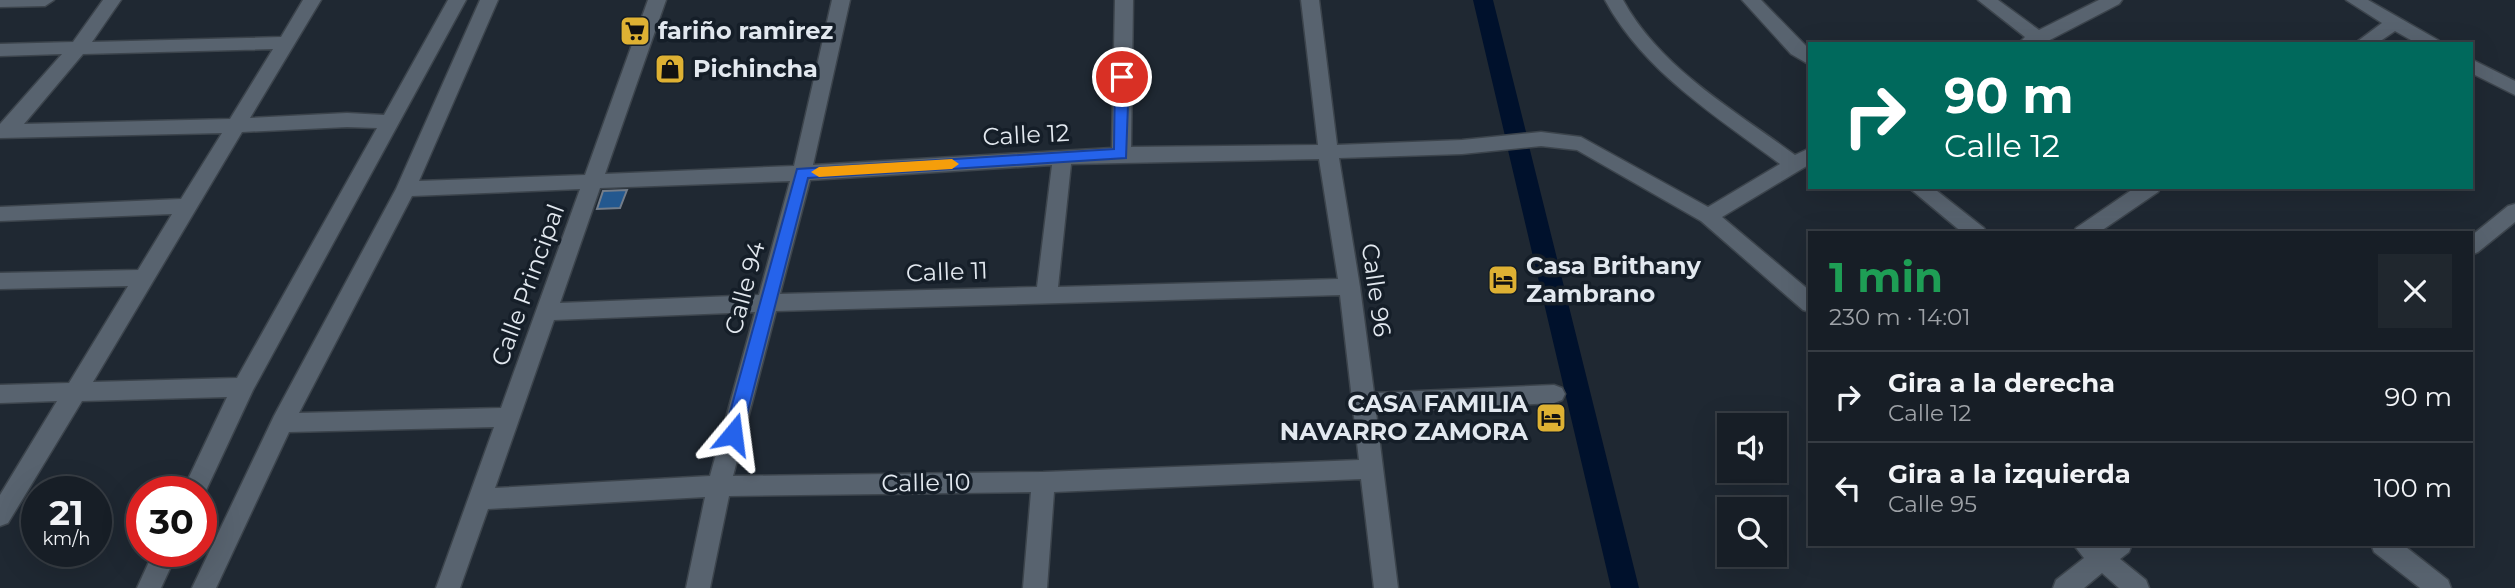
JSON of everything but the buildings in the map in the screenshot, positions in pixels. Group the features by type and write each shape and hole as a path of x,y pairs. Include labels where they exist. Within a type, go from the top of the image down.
{"street":[{"path":"0,1 46,0"},
{"path":"3,132 78,48 113,0"},
{"path":"2,511 233,126 312,0"},
{"path":"201,476 243,387 457,0"},
{"path":"204,588 282,423 406,189 489,0"},
{"name":"Calle Principal","path":"448,588 657,0"},
{"name":"Calle 94","path":"698,588 719,486 802,173 841,0"},
{"path":"1121,154 1124,0"},
{"name":"Calle 96","path":"1310,0 1328,152 1350,287 1386,588"},
{"path":"1614,0 1618,12 1641,44 1801,160 1708,216"},
{"path":"1751,0 1808,58"},
{"path":"1987,0 2032,41 2113,0"},
{"path":"2355,0 2428,42"},
{"path":"2366,42 2394,23"},
{"path":"0,50 285,43"},
{"path":"2473,66 2515,89"},
{"path":"3,132 347,120 391,122"},
{"name":"Calle 12","path":"406,189 802,173 1121,154 1328,152 1462,147 1541,139 1581,144 1708,216 1808,302"},
{"path":"1047,295 1062,158"},
{"path":"1921,189 1974,231"},
{"path":"2086,231 2148,189"},
{"path":"0,214 186,206"},
{"path":"2473,245 2515,211"},
{"path":"0,281 142,278"},
{"name":"Calle 11","path":"546,312 1350,287"},
{"path":"0,394 243,387"},
{"path":"1364,403 1555,394"},
{"path":"282,423 509,417"},
{"name":"Calle 10","path":"480,499 719,486 1043,482 1372,469"},
{"path":"1035,588 1043,482"},
{"path":"2386,546 2439,588"},
{"path":"2064,588 2102,549 2137,588"},
{"path":"149,588 159,567"}],"waterway":[{"path":"1483,0 1516,136"},
{"path":"1518,146 1625,588"}],"slow traffic":[{"path":"819,172 952,164"}],"place":[{"name":"fariño ramirez","path":"635,31"},
{"name":"Pichincha","path":"670,69"},
{"name":"Casa Brithany Zambrano","path":"1503,280"},
{"name":"CASA FAMILIA NAVARRO ZAMORA","path":"1551,418"}],"route":[{"path":"733,434 802,173 1121,154 1122,77"}]}
